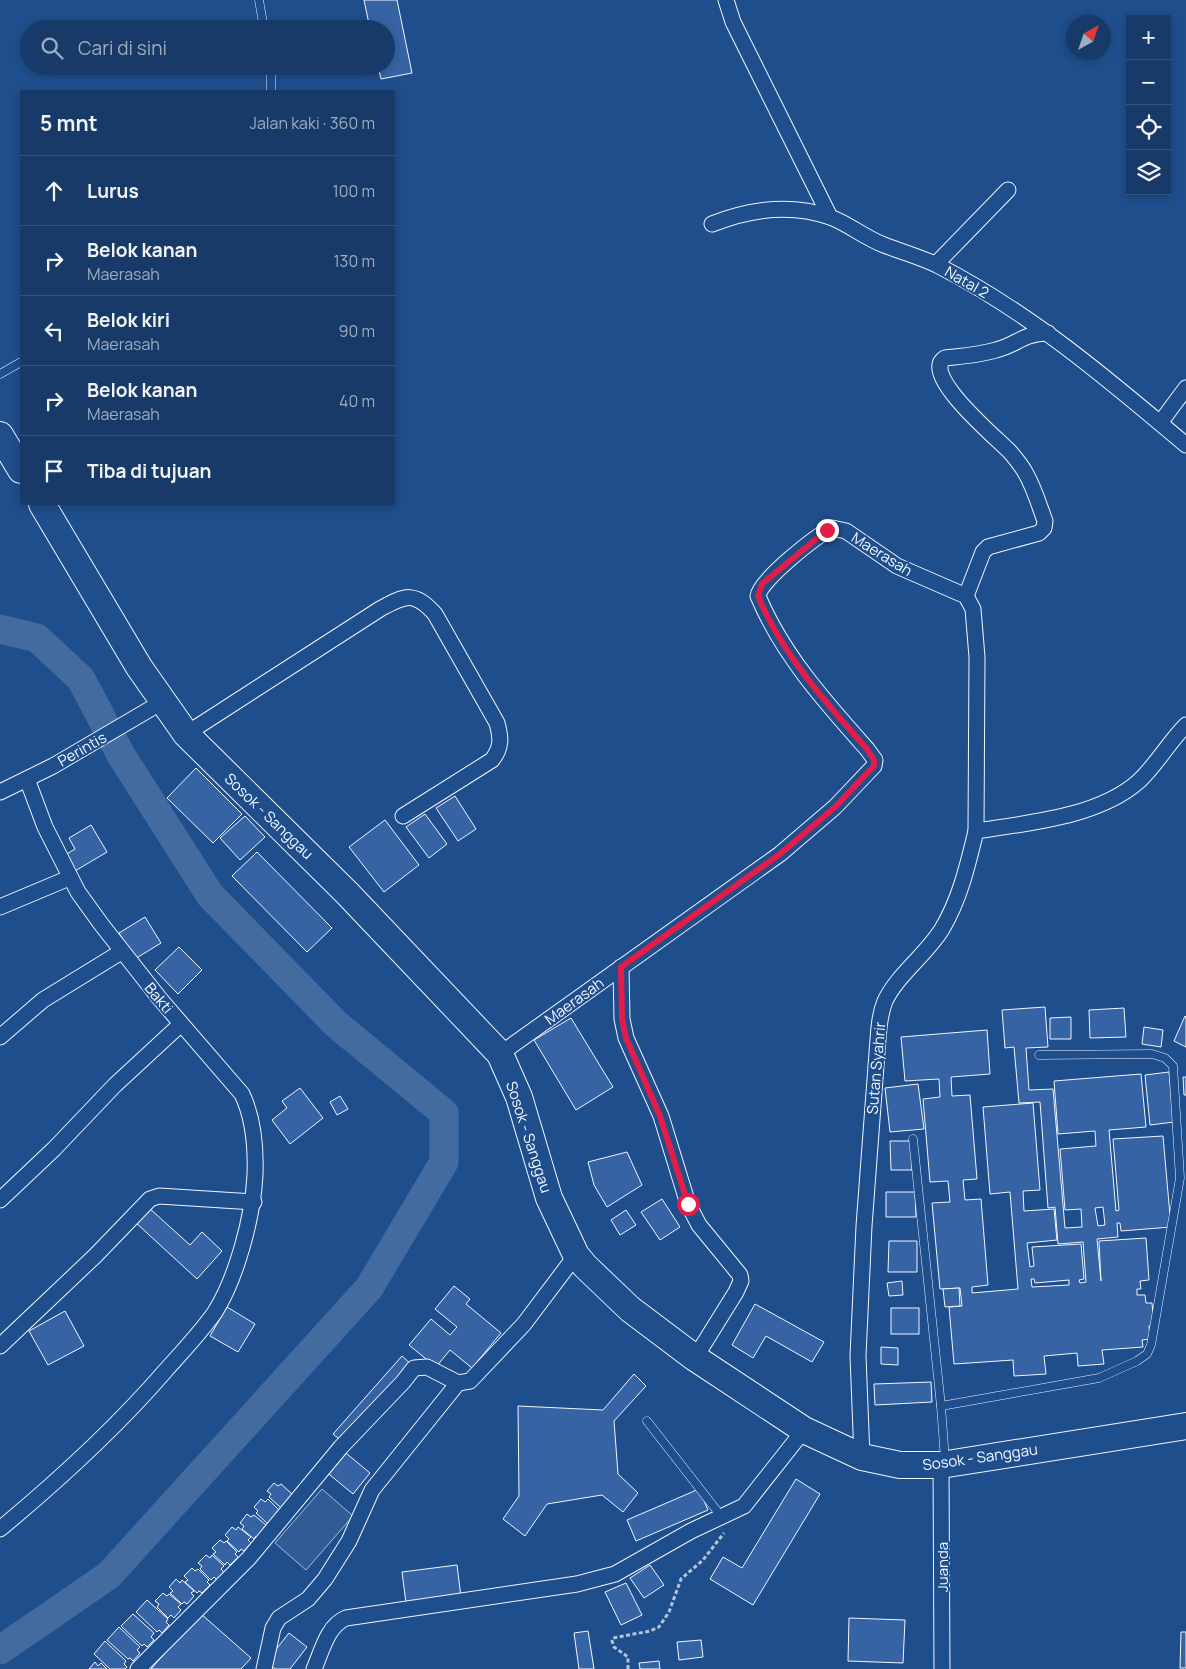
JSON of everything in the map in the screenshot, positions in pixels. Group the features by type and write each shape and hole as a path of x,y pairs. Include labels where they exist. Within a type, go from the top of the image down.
{"highway":[{"path":"1,438 20,468"},
{"name":"Sosok - Sanggau","path":"49,506 162,702 186,734 347,892 500,1054 519,1097 549,1198 576,1255 603,1285 630,1309 695,1358 804,1430 862,1457 900,1465 943,1465 1186,1426"}],"street":[{"path":"726,0 733,22 830,217"},
{"path":"936,264 1008,190"},
{"name":"Natal 2","path":"712,224 745,212 777,209 830,217 869,239 936,264 996,298 1048,333 1186,445"},
{"path":"1048,333 1024,336 1009,346 981,354 945,358 939,366 945,384 955,397 1013,454 1025,471 1045,522 1044,528 1039,534 988,547 983,552 966,596 973,609 977,657 976,831 1048,819 1110,800 1140,780 1183,733"},
{"path":"1160,423 1186,388"},
{"name":"Maerasah","path":"500,1054 780,854 835,807 874,766 874,760 867,749 808,679 780,640 758,596 762,584 789,560 832,528 846,530 897,566 966,596"},
{"path":"186,734 380,609 398,599 411,596 423,601 435,614 497,723 501,738 499,750 492,760 403,816"},
{"name":"Perintis","path":"0,792 84,748 162,702"},
{"name":"Bakti","path":"0,1530 51,1486 146,1394 215,1311 224,1294 249,1223 254,1202 253,1128 248,1106 233,1082 181,1024 122,952 69,878 45,827 28,779"},
{"name":"Sutan Syahrir","path":"862,1457 858,1356 861,1280 881,1014 895,985 934,940 951,912 966,872 976,831"},
{"path":"0,907 69,878"},
{"path":"3,1027 43,1000 122,952"},
{"path":"621,967 622,1019 626,1038 660,1116 688,1204 699,1225 740,1275 741,1281 736,1292 695,1358"},
{"path":"0,1200 54,1149 97,1102 181,1024"},
{"path":"0,1346 95,1256 150,1199 159,1196 254,1202"},
{"path":"138,1669 248,1558 341,1447 414,1368 427,1367 458,1383 470,1381 524,1324 576,1255"},
{"path":"262,1668 273,1628 279,1618 308,1599 325,1579 349,1541 372,1490 458,1383"},
{"path":"314,1669 330,1631 338,1622 346,1618 594,1580 615,1574 721,1516 744,1506 804,1430"},
{"name":"Juanda","path":"942,1669 943,1465"}],"lane":[{"path":"259,0 262,20"},
{"path":"271,75 271,90"},
{"path":"0,374 20,363"},
{"path":"941,1406 1099,1378 1137,1361 1147,1354 1151,1345 1180,1178 1173,1066 1165,1058 1152,1054 1038,1055"},
{"path":"913,1139 941,1406 943,1465"},
{"path":"647,1421 721,1516"}],"path":[{"path":"628,1669 628,1657 614,1647 613,1638 650,1632 659,1627 669,1612 681,1579 710,1551 744,1506"}],"shaded area":[{"path":"322,1489 353,1516 306,1570 275,1543"}],"building":[{"path":"364,0 397,0 412,73 381,79 380,75 395,75 395,20 368,20"},
{"path":"196,768 242,814 213,843 167,798"},
{"path":"455,796 476,829 458,841 436,808"},
{"path":"425,814 447,844 429,858 406,827"},
{"path":"245,816 265,837 240,860 220,838"},
{"path":"385,820 419,865 384,892 349,847"},
{"path":"91,825 107,852 75,871 65,855 75,849 69,838"},
{"path":"257,852 332,928 307,952 232,876"},
{"path":"145,917 161,943 135,959 119,933"},
{"path":"179,947 202,970 178,994 155,970"},
{"path":"1045,1007 1048,1047 1026,1048 1029,1090 1053,1089 1065,1228 1082,1227 1081,1209 1065,1210 1060,1149 1096,1146 1095,1131 1058,1134 1054,1081 1141,1074 1146,1127 1109,1130 1116,1211 1119,1210 1113,1139 1163,1136 1171,1227 1121,1231 1120,1223 1117,1223 1118,1237 1097,1239 1101,1281 1099,1241 1146,1238 1149,1280 1140,1281 1141,1289 1137,1289 1137,1295 1145,1295 1146,1303 1152,1303 1154,1325 1149,1326 1150,1339 1142,1340 1143,1347 1102,1350 1104,1364 1078,1366 1077,1353 1044,1356 1046,1374 1014,1376 1013,1360 954,1364 949,1307 962,1306 960,1288 940,1289 932,1203 950,1202 948,1181 930,1182 923,1099 940,1097 939,1079 905,1081 901,1037 987,1030 990,1074 951,1077 952,1096 970,1095 977,1179 963,1180 965,1200 981,1199 988,1285 972,1287 972,1293 1018,1289 1010,1192 990,1194 983,1107 1033,1103 1040,1190 1023,1191 1024,1211 1054,1209 1057,1240 1027,1243 1030,1267 1034,1266 1032,1247 1081,1244 1084,1279 1079,1280 1080,1283 1086,1282 1083,1242 1058,1244 1055,1207 1048,1208 1040,1102 1019,1103 1014,1047 1005,1048 1002,1010","holes":["1103,1207 1105,1225 1098,1226 1095,1208","1031,1279 1034,1279 1035,1283 1069,1280 1069,1285 1032,1287"]},
{"path":"1124,1008 1126,1037 1090,1038 1089,1010"},
{"path":"1071,1017 1071,1039 1050,1039 1050,1018"},
{"path":"1186,1017 1186,1047 1174,1041"},
{"path":"571,1018 613,1087 576,1110 534,1040"},
{"path":"1144,1027 1163,1030 1161,1047 1142,1044"},
{"path":"1169,1072 1174,1122 1150,1125 1145,1075"},
{"path":"1183,1077 1186,1077 1186,1095 1184,1095"},
{"path":"918,1084 924,1129 890,1132 885,1088"},
{"path":"300,1088 323,1118 290,1144 272,1120 287,1108 282,1101"},
{"path":"340,1096 348,1109 337,1115 330,1102"},
{"path":"890,1141 912,1141 912,1170 891,1170"},
{"path":"627,1152 642,1185 607,1207 594,1185 588,1162"},
{"path":"886,1192 915,1192 916,1217 886,1217"},
{"path":"662,1199 680,1227 660,1240 641,1212"},
{"path":"148,1207 190,1245 202,1232 222,1251 197,1279 134,1221"},
{"path":"626,1210 636,1225 620,1235 611,1220"},
{"path":"889,1241 917,1241 917,1272 888,1272"},
{"path":"902,1281 903,1295 889,1296 887,1283"},
{"path":"454,1286 470,1299 466,1304 501,1333 472,1368 450,1350 436,1367 409,1345 431,1319 450,1335 457,1327 435,1309"},
{"path":"959,1288 960,1306 945,1307 943,1289"},
{"path":"755,1304 824,1342 812,1362 766,1336 753,1358 732,1345"},
{"path":"227,1307 255,1324 238,1352 210,1336"},
{"path":"891,1308 919,1308 919,1334 891,1334"},
{"path":"65,1311 84,1346 48,1365 29,1331"},
{"path":"881,1347 898,1348 898,1365 881,1364"},
{"path":"402,1356 413,1366 344,1443 333,1434"},
{"path":"634,1374 646,1386 614,1421 618,1474 638,1493 623,1512 602,1495 547,1504 525,1536 503,1519 519,1496 518,1406 603,1410"},
{"path":"931,1382 932,1402 875,1405 874,1384"},
{"path":"341,1449 370,1473 353,1494 324,1470"},
{"path":"796,1479 820,1494 753,1605 710,1579 723,1557 742,1568"},
{"path":"274,1483 278,1486 281,1484 292,1494 290,1496 293,1499 286,1508 283,1505 281,1508 269,1497 271,1494 267,1491"},
{"path":"699,1489 708,1510 636,1541 627,1520"},
{"path":"261,1499 265,1502 268,1499 279,1510 268,1524 256,1513 258,1511 254,1507"},
{"path":"247,1514 251,1517 254,1515 266,1525 263,1528 267,1531 259,1539 256,1536 254,1539 242,1529 244,1526 240,1523"},
{"path":"232,1527 236,1530 238,1527 251,1537 248,1540 251,1543 244,1551 241,1549 239,1552 227,1541 229,1539 225,1535"},
{"path":"220,1540 224,1543 226,1541 237,1552 235,1554 238,1557 230,1565 227,1562 225,1565 213,1554 216,1552 212,1548"},
{"path":"206,1555 210,1558 212,1555 224,1566 221,1569 224,1572 217,1580 214,1577 211,1580 200,1569 202,1566 198,1563"},
{"path":"457,1565 461,1597 406,1603 402,1572"},
{"path":"650,1565 664,1585 644,1598 630,1578"},
{"path":"192,1568 195,1571 198,1569 209,1580 207,1582 210,1585 202,1593 199,1591 197,1593 185,1582 188,1580 184,1576"},
{"path":"176,1579 180,1583 182,1580 194,1591 191,1593 194,1596 187,1604 184,1602 182,1604 170,1593 173,1591 169,1587"},
{"path":"626,1583 642,1615 621,1625 605,1592"},
{"path":"163,1593 167,1596 169,1594 181,1604 178,1607 181,1610 174,1618 171,1615 168,1618 157,1607 159,1604 155,1601"},
{"path":"147,1600 168,1619 166,1622 169,1625 162,1633 159,1630 157,1632 136,1612"},
{"path":"200,1613 251,1658 241,1669 151,1669"},
{"path":"133,1614 154,1633 151,1637 154,1640 147,1647 144,1644 142,1646 121,1626"},
{"path":"849,1618 905,1620 903,1663 848,1661"},
{"path":"119,1627 140,1647 137,1650 140,1653 133,1661 130,1658 128,1659 107,1640"},
{"path":"588,1631 594,1669 579,1669 574,1633"},
{"path":"1181,1632 1186,1632 1186,1668 1180,1668"},
{"path":"289,1633 307,1647 290,1669 275,1669 266,1662"},
{"path":"701,1640 703,1657 679,1660 677,1642"},
{"path":"105,1641 126,1661 124,1664 127,1667 125,1669 110,1669 94,1654"},
{"path":"659,1661 660,1669 640,1669 639,1663"},
{"path":"95,1662 98,1666 101,1663 107,1669 89,1669"}],"waterway":[{"path":"0,629 37,638 81,679 121,755 210,895 336,1024 444,1113 444,1162 369,1288 109,1575 0,1650"}],"route":[{"path":"688,1204 660,1116 626,1038 622,1019 620,991 621,967 780,854 835,807 874,766 874,760 867,749 839,718 780,640 765,614 758,596 762,584 827,530"}]}
